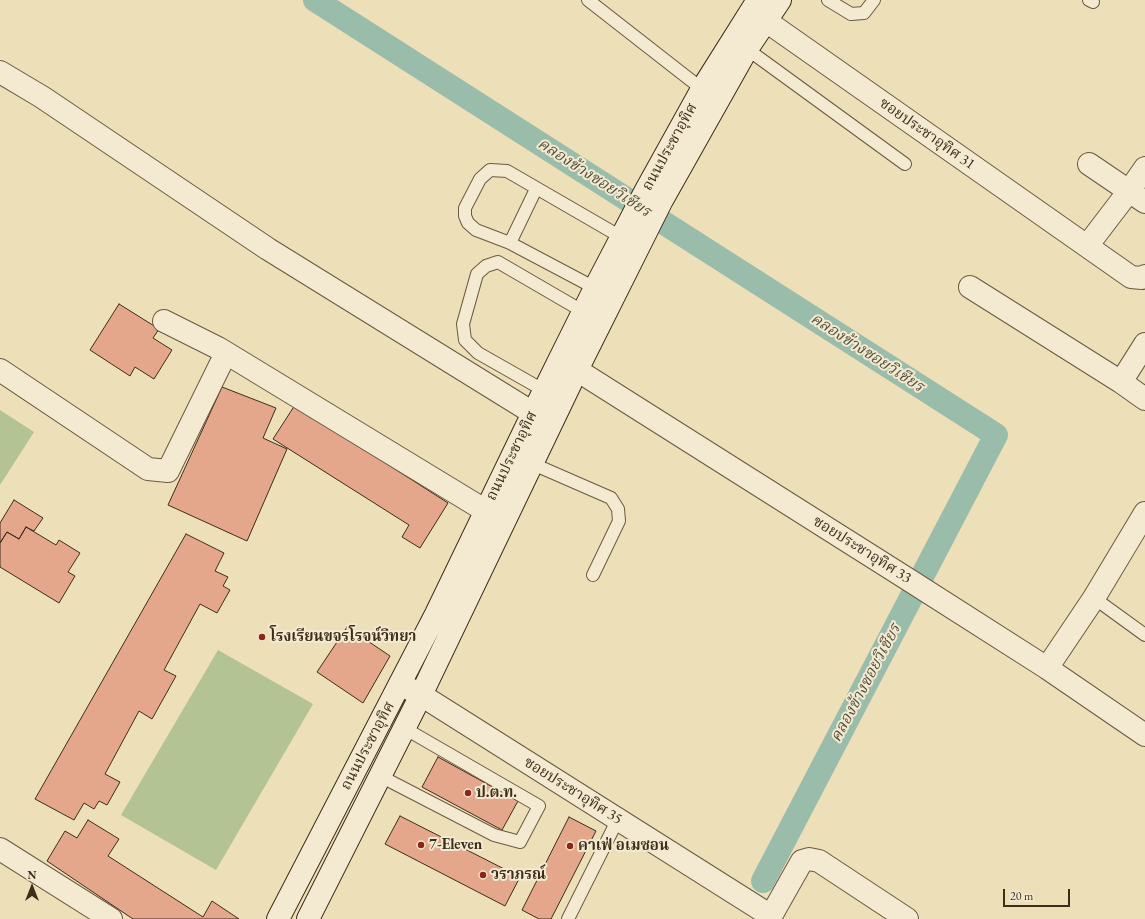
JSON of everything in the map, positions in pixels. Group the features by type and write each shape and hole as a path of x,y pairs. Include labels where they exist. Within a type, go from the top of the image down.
{"street":[{"name":"ถนนประชาอุทิศ","path":"278,919 400,684 545,390 569,365 654,195 702,89 758,0"},
{"name":"ถนนประชาอุทิศ","path":"654,195 780,0"},
{"name":"ซอยประชาอุทิศ 31","path":"766,21 1131,277 1142,278 1145,276"},
{"path":"0,72 42,97 268,249 533,413"},
{"path":"1089,164 1137,196"},
{"path":"1087,246 1137,196 1145,168"},
{"name":"ถนนประชาอุทิศ","path":"308,919 421,695 533,464 569,365 584,312 595,288 621,237 641,221"},
{"path":"970,287 1121,382 1145,399"},
{"path":"164,321 226,353 486,511"},
{"path":"1121,382 1145,344"},
{"path":"0,370 148,469 168,471 226,353"},
{"name":"ซอยประชาอุทิศ 33","path":"569,365 1047,668 1145,735"},
{"path":"1047,668 1094,598 1145,514"},
{"name":"ซอยประชาอุทิศ 35","path":"400,684 421,695 771,916 802,861 809,859 818,861 907,919"},
{"path":"0,849 110,919"}],"lane":[{"path":"588,0 702,89"},
{"path":"828,0 851,14 864,13 874,0"},
{"path":"747,49 905,164"},
{"path":"595,288 510,243 476,230 468,223 465,216 465,208 480,179 490,170 507,171 621,237"},
{"path":"510,243 536,189"},
{"path":"545,390 478,353 465,340 463,324 477,274 486,266 498,262 584,312"},
{"path":"533,464 611,498 618,509 619,521 593,575"},
{"path":"1094,598 1145,635"},
{"path":"380,776 494,835 520,842 539,806 404,728"},
{"path":"568,919 618,819"}],"green space":[{"path":"0,410 34,432 0,485"},
{"path":"218,650 313,704 216,870 121,815"}],"building":[{"path":"119,304 159,329 153,338 172,350 154,379 135,367 130,376 90,350"},
{"path":"222,387 276,408 263,438 287,449 247,541 168,505"},
{"path":"295,405 448,503 420,548 402,537 409,525 273,439"},
{"path":"14,500 43,518 34,531 26,527 19,539 7,532 0,543 0,523"},
{"path":"26,527 56,545 59,540 80,553 68,572 75,576 59,603 0,567 0,543 7,532 19,539"},
{"path":"186,534 224,553 215,571 228,577 223,586 230,590 217,613 200,604 164,670 176,676 152,719 139,711 105,774 120,782 107,805 99,801 94,809 84,803 74,820 35,799"},
{"path":"347,627 390,656 363,703 317,672"},
{"path":"438,757 518,801 502,830 422,787"},
{"path":"400,816 520,877 505,906 385,844"},
{"path":"569,817 596,831 551,919 539,919 522,910"},
{"path":"88,820 119,839 108,856 203,917 212,901 239,919 133,919 47,861 65,831 77,838"}],"waterway":[{"name":"คลองข้างซอยวิเชียร","path":"315,0 996,435 763,881"}],"place":[{"name":"โรงเรียนขจรโรจน์วิทยา","path":"262,637"},
{"name":"ป.ต.ท.","path":"468,793"},
{"name":"7-Eleven","path":"421,845"},
{"name":"คาเฟ่ อเมซอน","path":"570,846"},
{"name":"วราภรณ์","path":"483,875"}]}
